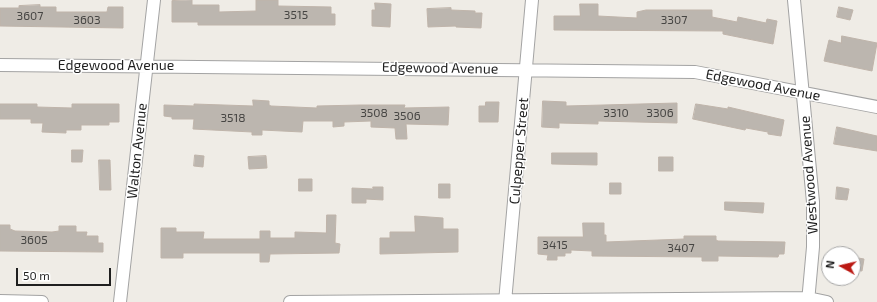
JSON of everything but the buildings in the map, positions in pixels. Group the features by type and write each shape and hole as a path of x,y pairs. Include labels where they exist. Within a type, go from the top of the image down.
{"street":[{"name":"Walton Avenue","path":"120,302 154,0"},
{"name":"Culpepper Street","path":"505,301 532,0"},
{"name":"Westwood Avenue","path":"794,0 814,202 813,247 808,300"},
{"name":"Edgewood Avenue","path":"0,64 695,72 877,107"},
{"path":"290,302 808,300 826,302"},
{"path":"0,301 42,302"}]}
